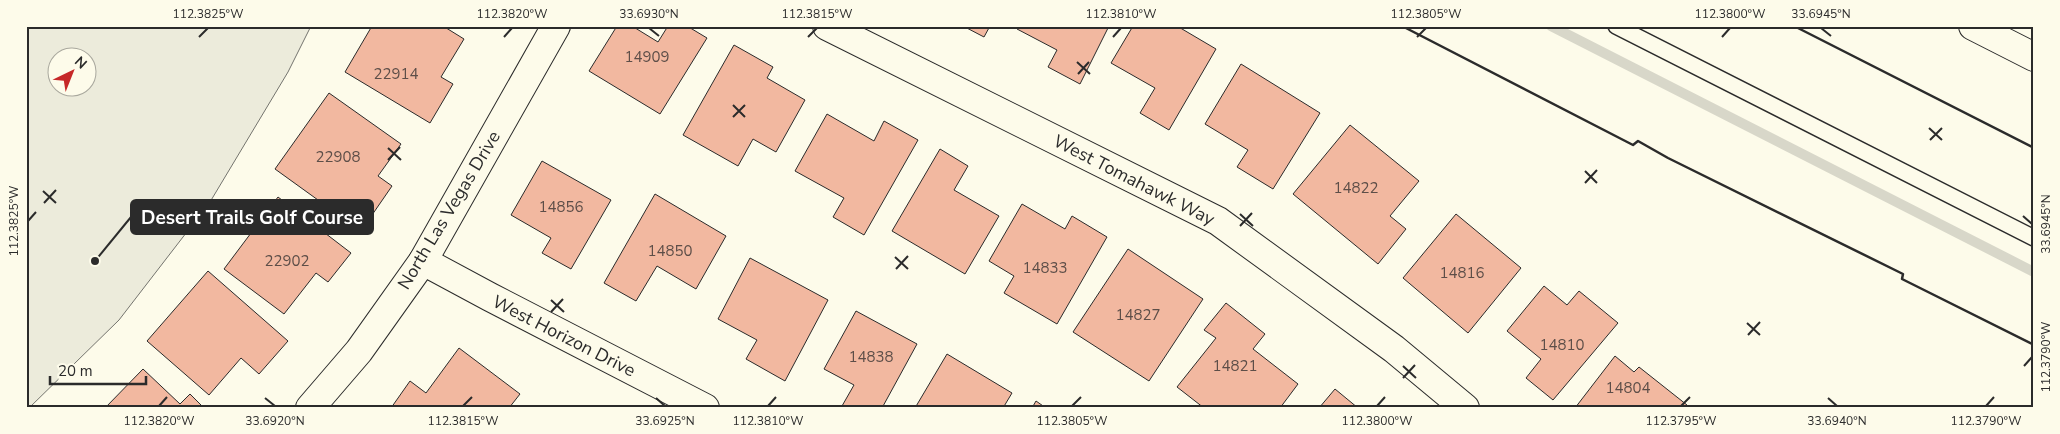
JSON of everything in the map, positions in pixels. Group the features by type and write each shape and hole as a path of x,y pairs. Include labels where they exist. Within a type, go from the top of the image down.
{"main road":[{"name":"North Las Vegas Drive","path":"310,408 359,351 423,261 556,26"},
{"name":"West Tomahawk Way","path":"827,26 1218,221 1394,349 1465,408"},
{"path":"1972,26 2034,57"},
{"name":"West Horizon Drive","path":"423,261 706,408"}],"lane":[{"path":"1616,26 2034,238"}],"shaded area":[{"path":"26,26 311,26 288,72 210,202 119,320 29,408 26,408"}],"building":[{"path":"372,26 443,26 464,39 441,77 453,84 430,123 345,72"},
{"path":"617,26 632,26 658,42 668,26 687,26 707,38 660,114 589,71"},
{"path":"963,26 990,26 984,37"},
{"path":"1019,26 1109,26 1080,84 1048,67 1057,50 1017,29"},
{"path":"1133,26 1177,26 1216,49 1169,130 1140,113 1155,88 1111,63"},
{"path":"734,45 773,67 767,78 805,100 776,152 753,139 738,166 683,135"},
{"path":"1241,64 1320,113 1273,189 1237,167 1248,150 1205,124"},
{"path":"329,93 401,144 378,176 392,186 361,231 275,169"},
{"path":"827,114 874,141 884,121 918,140 864,235 833,217 844,198 795,171"},
{"path":"1350,125 1419,181 1390,216 1406,229 1378,264 1293,194"},
{"path":"940,149 968,166 954,190 999,216 965,274 892,231"},
{"path":"542,161 611,200 571,269 542,253 551,238 511,215"},
{"path":"655,194 726,236 696,289 657,266 636,301 604,283"},
{"path":"278,197 351,253 328,282 316,273 284,314 224,269"},
{"path":"1022,204 1065,229 1072,216 1107,237 1057,324 1004,293 1014,276 989,261"},
{"path":"1456,214 1521,268 1468,333 1403,278"},
{"path":"1128,249 1203,299 1149,381 1073,332"},
{"path":"750,258 828,300 785,381 746,359 757,340 718,319"},
{"path":"208,271 288,341 259,374 241,358 209,395 147,341"},
{"path":"1544,286 1567,305 1579,291 1618,323 1553,400 1526,378 1541,359 1507,331"},
{"path":"1226,303 1265,334 1253,349 1298,384 1280,408 1204,408 1177,387 1216,338 1204,330"},
{"path":"856,311 917,344 882,408 846,408 842,406 854,385 824,369"},
{"path":"459,348 520,394 509,408 391,408 410,381 426,393"},
{"path":"947,354 1012,393 1003,408 915,408"},
{"path":"1615,356 1634,372 1639,367 1687,405 1685,408 1575,408"},
{"path":"143,369 180,404 190,394 204,408 105,408"},
{"path":"1335,389 1358,408 1319,408"},
{"path":"1036,401 1046,408 1032,408"}],"waterway":[{"path":"1551,26 2034,272"}],"wall":[{"path":"1402,26 1633,145 1638,141 1668,158 1903,274 1902,279 2034,345"},
{"path":"1794,26 2034,148"}],"place":[{"name":"Desert Trails Golf Course","path":"95,261"}]}
